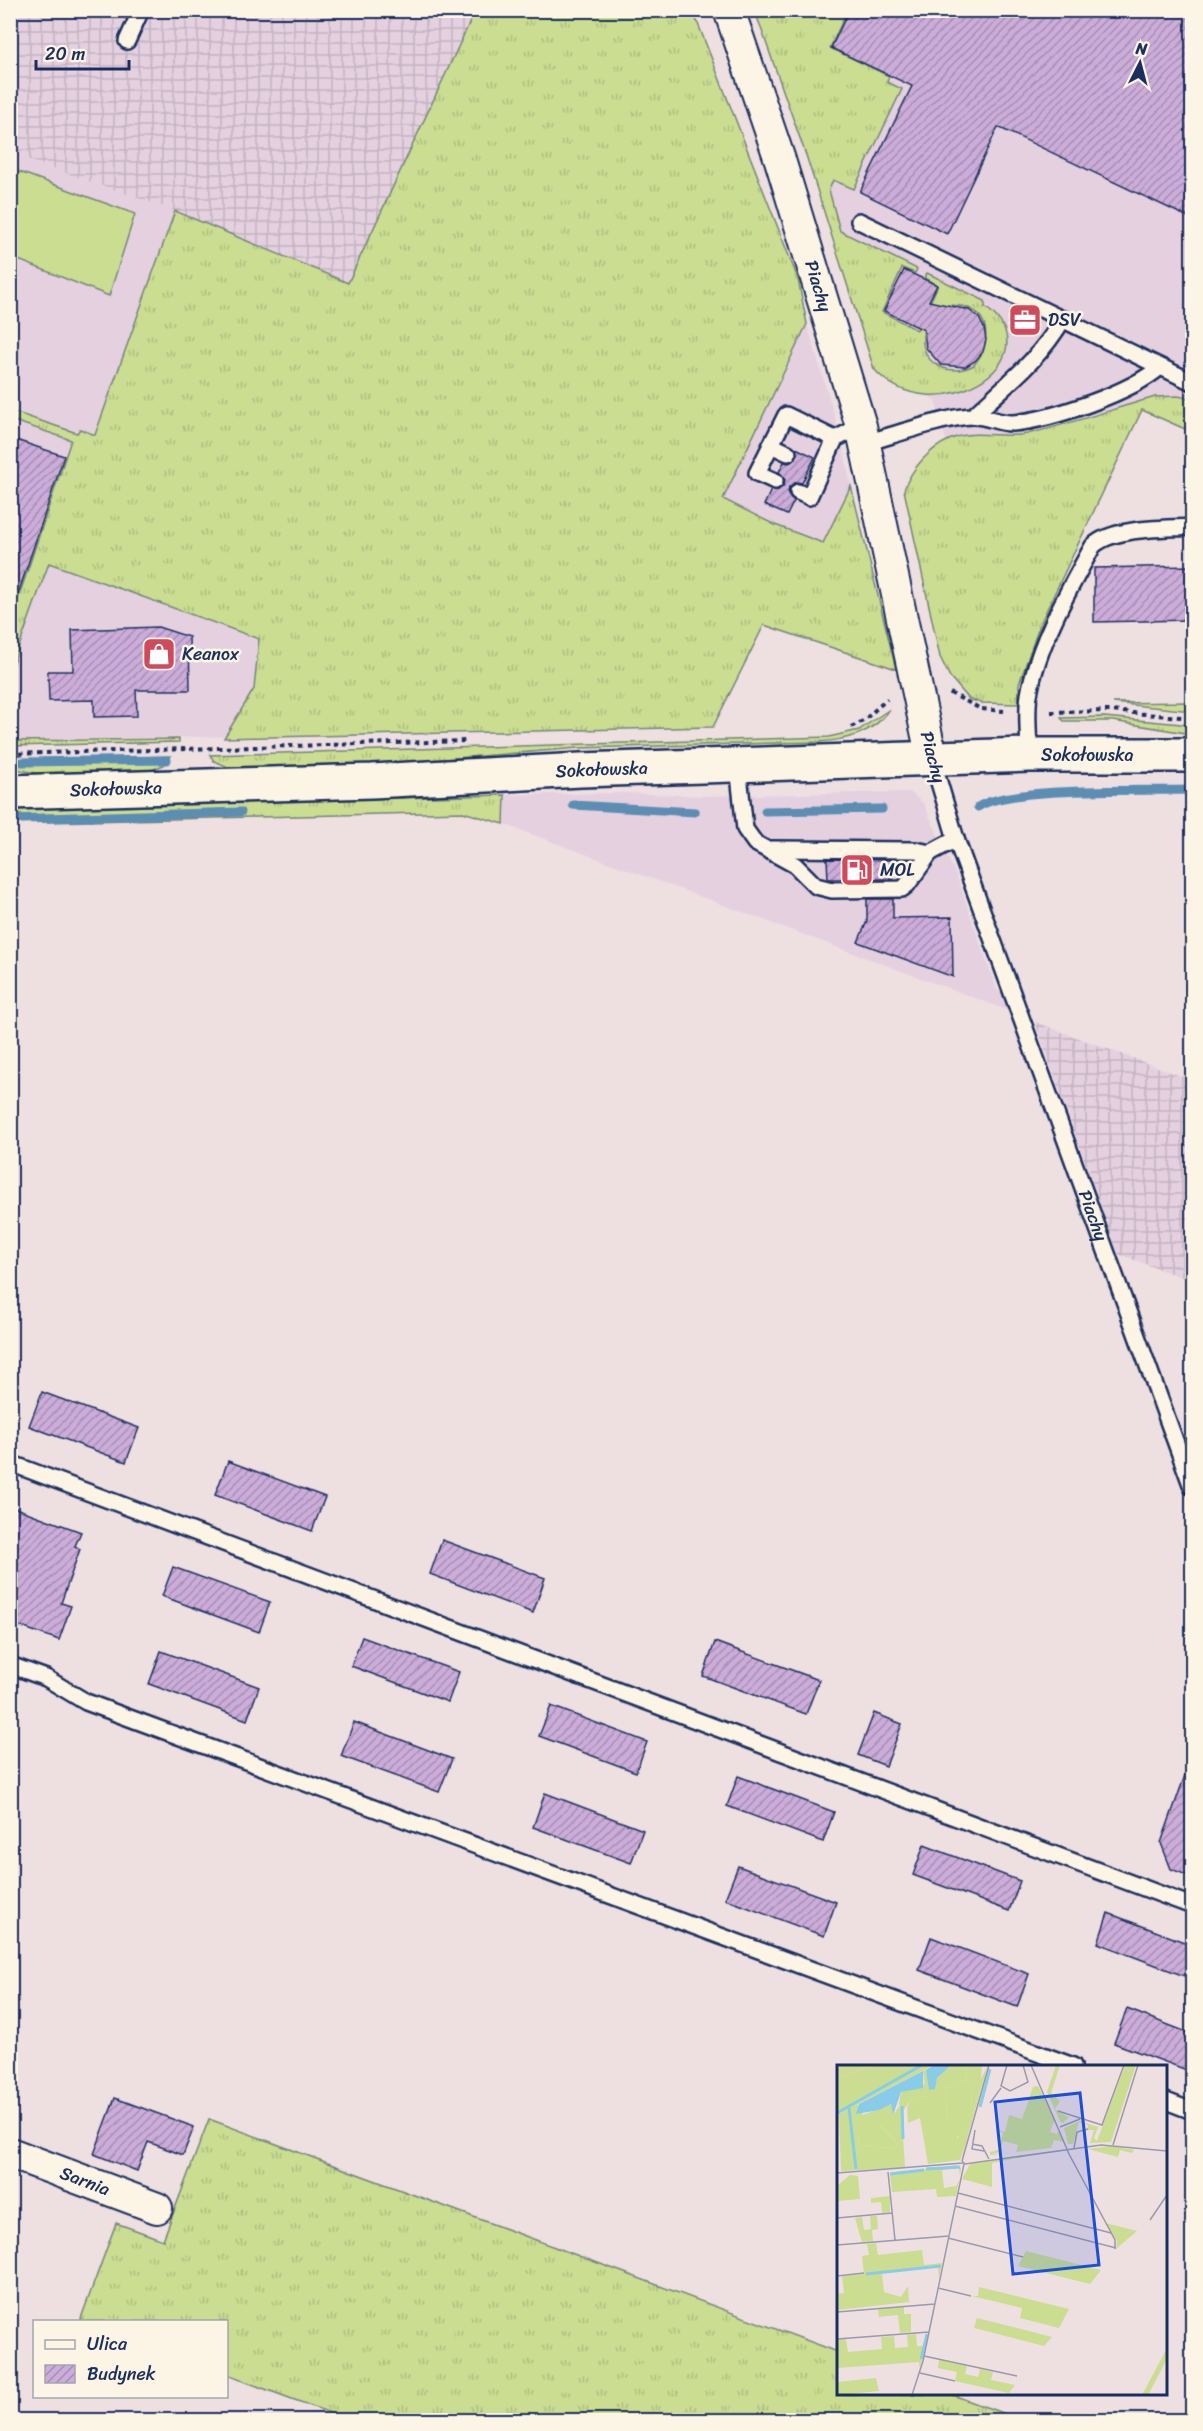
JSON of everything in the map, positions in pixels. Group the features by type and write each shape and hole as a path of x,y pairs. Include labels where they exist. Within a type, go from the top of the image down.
{"street":[{"name":"Piachy","path":"729,10 780,160 864,434 932,759"},
{"name":"Sokołowska","path":"10,792 1029,755 1192,755"},
{"name":"Sarnia","path":"10,2153 157,2208"}],"lane":[{"path":"128,41 141,10"},
{"path":"859,221 1192,382"},
{"path":"973,416 1032,363 1049,344 1063,319"},
{"path":"775,481 757,473 786,415 835,439 973,416 1010,424 1091,403 1136,385 1160,367"},
{"path":"798,492 809,496 817,466 835,439"},
{"path":"771,445 788,453"},
{"path":"1029,755 1029,693 1042,652 1093,546 1102,538 1115,534 1192,527"},
{"name":"Piachy","path":"932,759 956,839 1192,1487"},
{"path":"738,766 745,829 755,843 795,865 812,884 832,890 902,889 908,885 930,853 956,839"},
{"path":"762,846 778,850 904,849 930,853"},
{"path":"10,1463 1192,1906"},
{"path":"10,1665 46,1678 86,1702 1068,2065"},
{"path":"1167,2101 1192,2111"}],"path":[{"path":"942,694 951,693 981,709 1029,712 1110,711 1192,718"},
{"path":"842,728 863,721 889,696 895,696"},
{"path":"10,754 470,741"}],"shaded area":[{"path":"11,11 475,11 348,283 175,211 11,154"},
{"name":"DSV","path":"755,11 1192,11 1192,432 1142,410 1040,624 950,454 935,400 871,362 807,158"},
{"path":"11,154 175,211 49,563 507,730 11,741"},
{"path":"807,324 840,434 851,486 823,543 775,525 723,499"},
{"path":"910,792 924,804 958,880 997,991 1004,989 1013,1012 504,824 505,795 621,793 704,796"},
{"path":"1035,1022 1192,1080 1192,1281 1118,1254"}],"green space":[{"path":"475,11 693,11 798,279 807,324 723,499 775,525 823,543 851,486 896,669 764,625 713,727 224,738 254,689 259,639 49,563 11,669 11,620 71,440 11,420 11,411 77,433 80,429 95,435 175,211 348,283"},
{"path":"755,11 847,11 830,48 889,76 887,82 902,89 854,189 833,180 829,190 840,231 917,269 915,273 902,268 882,312 917,330 926,309 923,343 929,359 935,364 958,370 974,365 983,350 986,333 981,318 966,307 952,305 928,307 938,285 924,278 927,273 985,301 985,307 1003,327 1006,348 997,367 979,383 954,393 926,395 899,388 874,369 807,158"},
{"path":"14,170 135,214 109,296 11,257 10,182"},
{"path":"1178,396 1192,399 1192,432 1142,410 1040,624 1019,684 1018,704 981,703 969,699 950,677 940,657 904,490 916,467 942,444 958,437 977,434 1027,434 1155,397"},
{"path":"1192,702 1192,711 1113,703"},
{"path":"890,709 883,718 867,730 839,740 818,742 579,748 371,765 233,769 214,761 210,755 829,737 859,730"},
{"path":"1104,717 1192,725 1192,734 1113,721 1064,721 1061,718"},
{"path":"179,739 179,742 10,746 11,741"},
{"path":"171,756 164,765 149,771 40,774 11,768 11,761"},
{"path":"505,795 504,824 463,812 11,823 11,809"},
{"path":"209,2119 837,2352 837,2395 953,2395 1022,2420 349,2420 228,2375 228,2320 80,2320 116,2223 163,2240"}],"building":[{"path":"849,10 1192,10 1192,219 998,127 947,234 860,192 912,86 831,48"},
{"path":"904,270 937,285 929,301 969,310 979,318 986,340 983,352 975,361 965,367 941,365 926,348 924,330 884,311"},
{"path":"10,438 64,456 15,603 10,603"},
{"path":"796,448 815,457 802,483 796,482 789,487 788,494 794,501 787,515 764,505 771,490 777,491 784,485 785,479 779,472 784,462 789,463 796,458"},
{"path":"1192,566 1190,620 1094,622 1094,568"},
{"path":"158,627 189,637 190,690 136,690 137,716 94,717 94,700 49,701 48,671 73,671 72,630"},
{"path":"827,859 892,860 893,879 828,879"},
{"path":"867,899 893,899 893,918 952,917 953,977 858,942 867,921"},
{"path":"42,1392 139,1428 126,1462 29,1426"},
{"path":"228,1461 325,1497 312,1531 215,1495"},
{"path":"10,1506 81,1532 75,1546 80,1549 61,1603 71,1606 59,1640 10,1623"},
{"path":"442,1540 545,1578 533,1613 430,1574"},
{"path":"173,1567 270,1602 259,1632 162,1596"},
{"path":"362,1637 459,1672 448,1702 351,1666"},
{"path":"715,1642 819,1680 806,1714 703,1676"},
{"path":"161,1651 259,1687 247,1720 149,1684"},
{"path":"551,1706 647,1742 636,1772 539,1736"},
{"path":"874,1713 902,1724 886,1766 858,1755"},
{"path":"354,1722 452,1759 439,1792 341,1756"},
{"path":"1189,1764 1192,1765 1192,1877 1171,1869 1161,1843"},
{"path":"738,1776 834,1812 823,1842 727,1806"},
{"path":"545,1793 643,1830 631,1863 533,1827"},
{"path":"924,1845 1020,1881 1009,1911 913,1875"},
{"path":"738,1866 836,1902 824,1936 725,1899"},
{"path":"1108,1913 1192,1945 1192,1979 1098,1943"},
{"path":"931,1937 1029,1974 1017,2007 919,1970"},
{"path":"1127,2009 1192,2034 1192,2072 1114,2043"},
{"path":"115,2098 194,2127 183,2155 148,2142 137,2171 94,2154"}],"waterway":[{"path":"22,762 167,760"},
{"path":"978,807 994,800 1048,793 1192,790"},
{"path":"573,805 695,812"},
{"path":"765,811 882,809"},
{"path":"10,819 241,812"}],"place":[{"name":"DSV","path":"1025,320"},
{"name":"Keanox","path":"159,654"},
{"name":"MOL","path":"857,870"}]}
